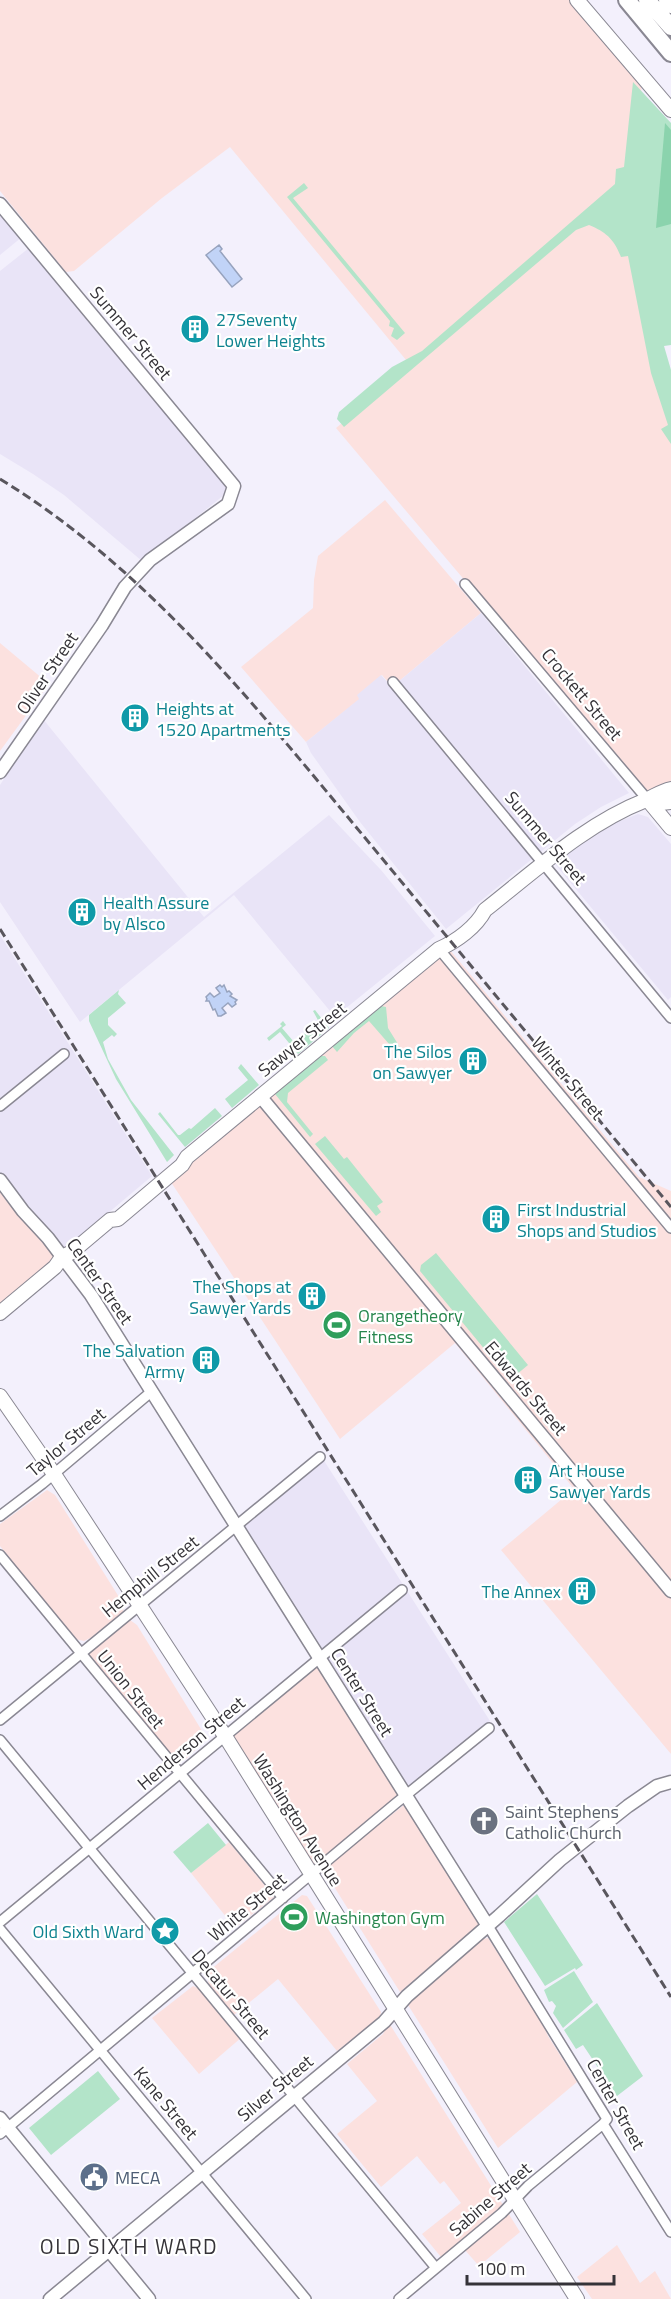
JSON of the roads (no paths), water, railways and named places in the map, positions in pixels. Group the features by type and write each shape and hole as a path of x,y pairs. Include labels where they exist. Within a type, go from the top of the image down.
{"highway":[{"path":"627,0 671,53"},
{"path":"647,0 671,27"},
{"path":"667,0 671,5"}],"main road":[{"path":"581,5 671,110"},
{"name":"Sawyer Street","path":"0,1313 55,1267 62,1257 72,1252 110,1220 113,1212 147,1183 178,1158 187,1157 439,949 452,943 481,919 485,910 544,863 594,826 632,804 671,789"},
{"name":"Sawyer Street","path":"647,799 661,803 671,801"},
{"name":"Crockett Street","path":"647,799 671,828"},
{"name":"Washington Avenue","path":"0,1396 54,1474 225,1736 576,2299"}],"street":[{"name":"Summer Street","path":"0,204 234,486"},
{"name":"Oliver Street","path":"0,772 102,625 125,587 150,560 166,547 175,544 228,504 234,486"},
{"name":"Crockett Street","path":"465,584 647,799"},
{"name":"Summer Street","path":"393,682 669,1011"},
{"name":"Winter Street","path":"439,949 671,1228"},
{"path":"0,1106 64,1054"},
{"name":"Edwards Street","path":"260,1096 671,1591"},
{"name":"Center Street","path":"0,1180 91,1295 488,1926 607,2119 603,2124 671,2232"},
{"name":"Taylor Street","path":"0,1516 54,1474 151,1392"},
{"name":"Hemphill Street","path":"0,1720 320,1457"},
{"name":"Union Street","path":"0,1555 283,1898"},
{"name":"Henderson Street","path":"0,1922 402,1590"},
{"name":"White Street","path":"3,2127 193,1974 489,1728"},
{"name":"Decatur Street","path":"0,1740 436,2268"},
{"name":"Silver Street","path":"50,2299 384,2022 407,1996 518,1900 630,1810 639,1799 663,1783 671,1782"},
{"name":"Kane Street","path":"0,1929 306,2299"},
{"name":"Sabine Street","path":"399,2299 603,2124"},
{"path":"3,2127 149,2299"}],"water":[{"path":"219,245 222,249 220,251 242,279 232,287 206,255"},
{"path":"220,985 222,987 224,985 227,992 232,994 230,996 237,1000 232,1007 228,1003 222,1008 226,1013 218,1016 209,1001 206,1001 206,997 210,993 214,997 220,993 216,988"}],"railway":[{"path":"0,479 55,516 106,556 154,600 245,695 671,1207"},
{"path":"0,929 671,1997"}],"place":[{"name":"27Seventy Lower Heights","path":"195,329"},
{"name":"Heights at 1520 Apartments","path":"135,718"},
{"name":"Health Assure by Alsco","path":"82,912"},
{"name":"The Silos on Sawyer","path":"473,1061"},
{"name":"First Industrial Shops and Studios","path":"496,1219"},
{"name":"The Shops at Sawyer Yards","path":"312,1296"},
{"name":"Orangetheory Fitness","path":"337,1325"},
{"name":"The Salvation Army","path":"206,1360"},
{"name":"Art House Sawyer Yards","path":"528,1480"},
{"name":"The Annex","path":"582,1591"},
{"name":"Saint Stephens Catholic Church","path":"484,1821"},
{"name":"Washington Gym","path":"294,1917"},
{"name":"Old Sixth Ward","path":"165,1931"},
{"name":"MECA","path":"94,2177"}],"district":[{"name":"OLD SIXTH WARD","path":"129,2246"}]}
